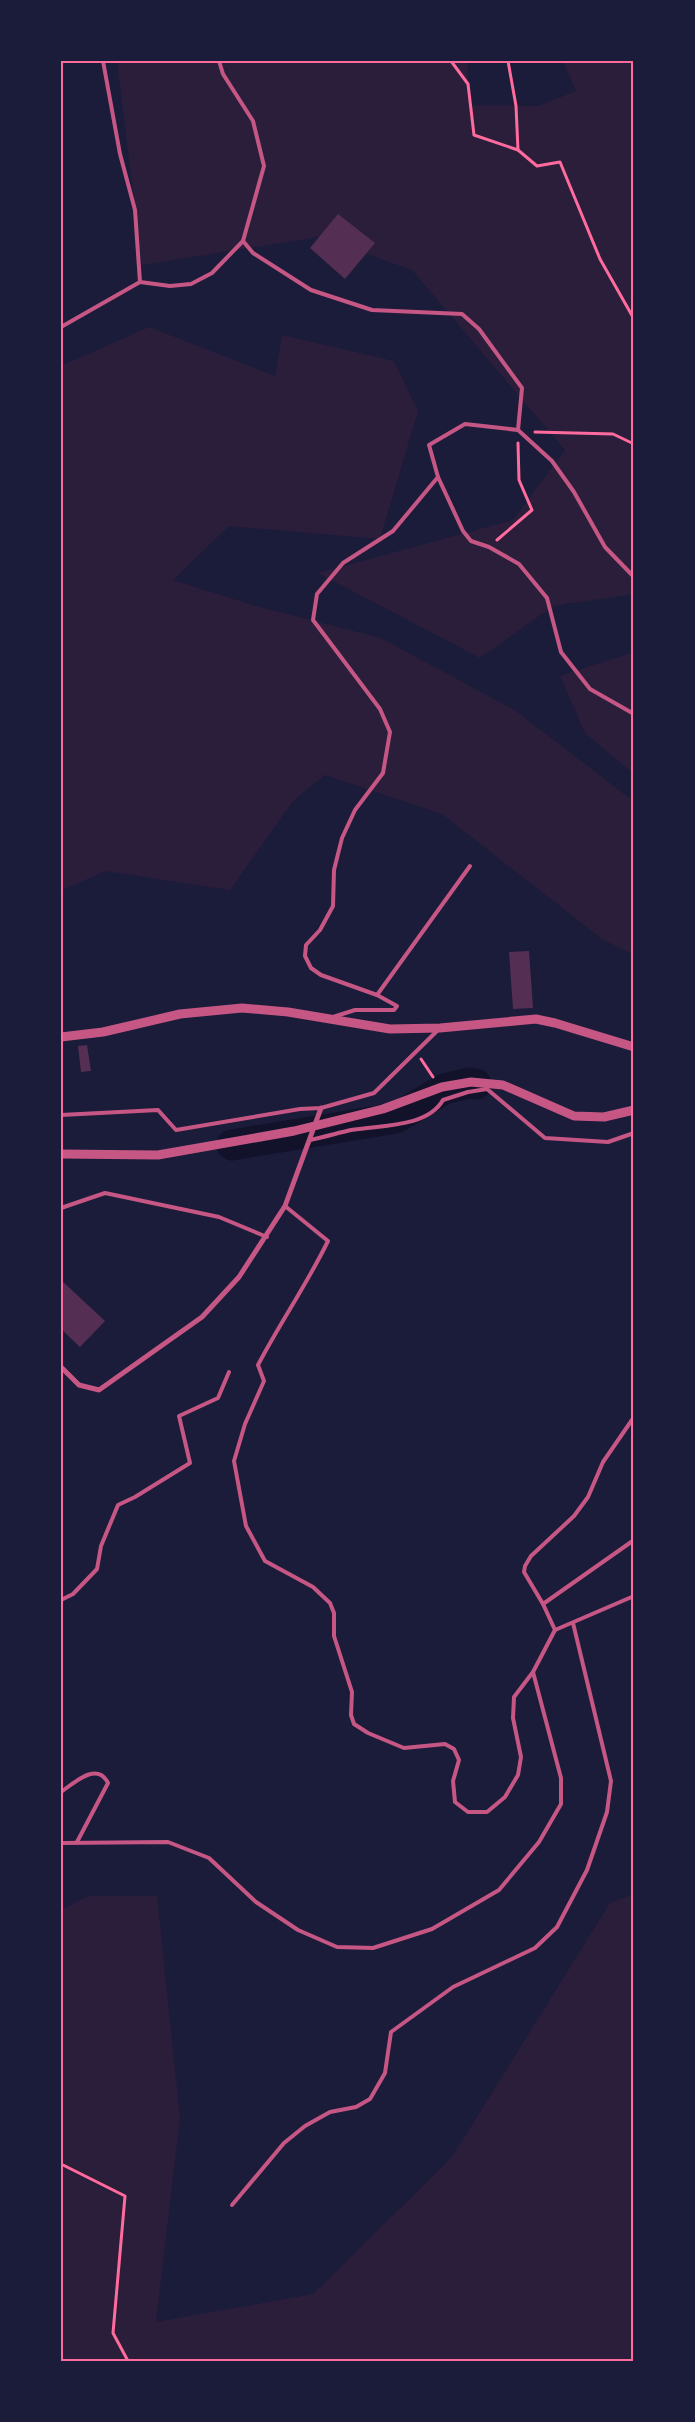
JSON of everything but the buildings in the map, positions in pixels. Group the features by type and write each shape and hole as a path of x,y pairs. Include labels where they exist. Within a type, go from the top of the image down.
{"street":[{"path":"61,1037 103,1032 180,1014 242,1008 288,1012 390,1029 440,1028 536,1019 634,1046"},
{"path":"61,1154 158,1155 275,1135 348,1119 383,1109 442,1087 471,1082 503,1085 574,1116 604,1118 634,1110"},
{"path":"61,1368 79,1385 99,1390 202,1317 239,1277 267,1237 285,1206 320,1108"}],"lane":[{"path":"104,61 120,154 135,210 140,282"},
{"path":"61,327 140,282 170,286 191,284 212,273 243,241 264,166 253,121 223,74 220,61"},
{"path":"243,241 253,253 311,290 372,310 462,314 479,329 522,388 518,430"},
{"path":"634,577 605,547 574,492 552,461 518,430 465,424 438,438 429,445 438,477 463,531 471,540 489,547 519,564 547,598 561,652 590,689 634,714"},
{"path":"326,1019 355,1010 394,1010 397,1006 377,995 320,975 311,968 305,956 306,945 320,930 333,906 334,870 342,838 355,810 383,773 390,732 380,709 313,620 317,594 343,563 392,531 438,477"},
{"path":"377,995 470,866"},
{"path":"61,1115 158,1110 176,1130 300,1109 320,1108 374,1093 440,1028"},
{"path":"310,1140 353,1130 400,1125 438,1109 443,1100 468,1092 487,1090 545,1138 608,1142 634,1133"},
{"path":"61,1208 105,1193 219,1217 267,1237"},
{"path":"285,1206 328,1241 310,1277 278,1326 258,1365 264,1381 245,1424 234,1461 246,1526 266,1562 312,1587 330,1603 334,1613 334,1636 352,1692 351,1715 354,1724 368,1733 404,1748 445,1744 454,1749 459,1760 453,1781 455,1802 468,1812 487,1812 505,1797 518,1775 521,1757 514,1718 514,1697 533,1672 555,1630 634,1596"},
{"path":"61,1600 72,1594 97,1569 101,1546 118,1505 136,1497 190,1463 179,1416 218,1398 229,1372"},
{"path":"555,1630 543,1604 524,1572 525,1566 531,1556 574,1516 588,1497 603,1462 634,1417"},
{"path":"543,1604 634,1540"},
{"path":"232,2205 284,2143 305,2126 330,2112 356,2107 370,2099 385,2073 391,2032 452,1987 535,1948 557,1927 587,1870 607,1812 611,1782 573,1623"},
{"path":"61,1843 168,1842 209,1858 256,1902 298,1930 337,1947 373,1948 432,1928 499,1890 540,1842 561,1804 561,1778 533,1672"},
{"path":"61,1792 89,1774 99,1774 105,1778 108,1784 77,1842"}],"path":[{"path":"451,61 468,84 474,135 518,150 537,166 560,162 600,259 634,319"},
{"path":"508,61 516,106 518,150"},
{"path":"417,1052 432,1076"},
{"path":"61,2164 125,2196 113,2333 128,2361"}],"shaded area":[{"path":"117,61 467,61 470,105 538,106 576,91 563,61 634,61 634,594 553,606 480,658 318,573 513,520 565,450 412,270 318,237 142,265"},
{"path":"149,327 275,376 282,335 394,361 418,411 380,539 229,526 173,580 256,606 381,638 516,711 628,797 634,796 634,955 602,939 442,814 325,775 293,801 230,890 105,871 61,891 61,366"},
{"path":"634,652 634,774 585,733 560,676"},
{"path":"634,1894 634,2361 61,2361 61,1910 88,1896 157,1896 180,2118 156,2322 313,2294 452,2157 610,1903"}],"waterway":[{"path":"232,1145 396,1118 444,1089 469,1083 476,1084"}]}
